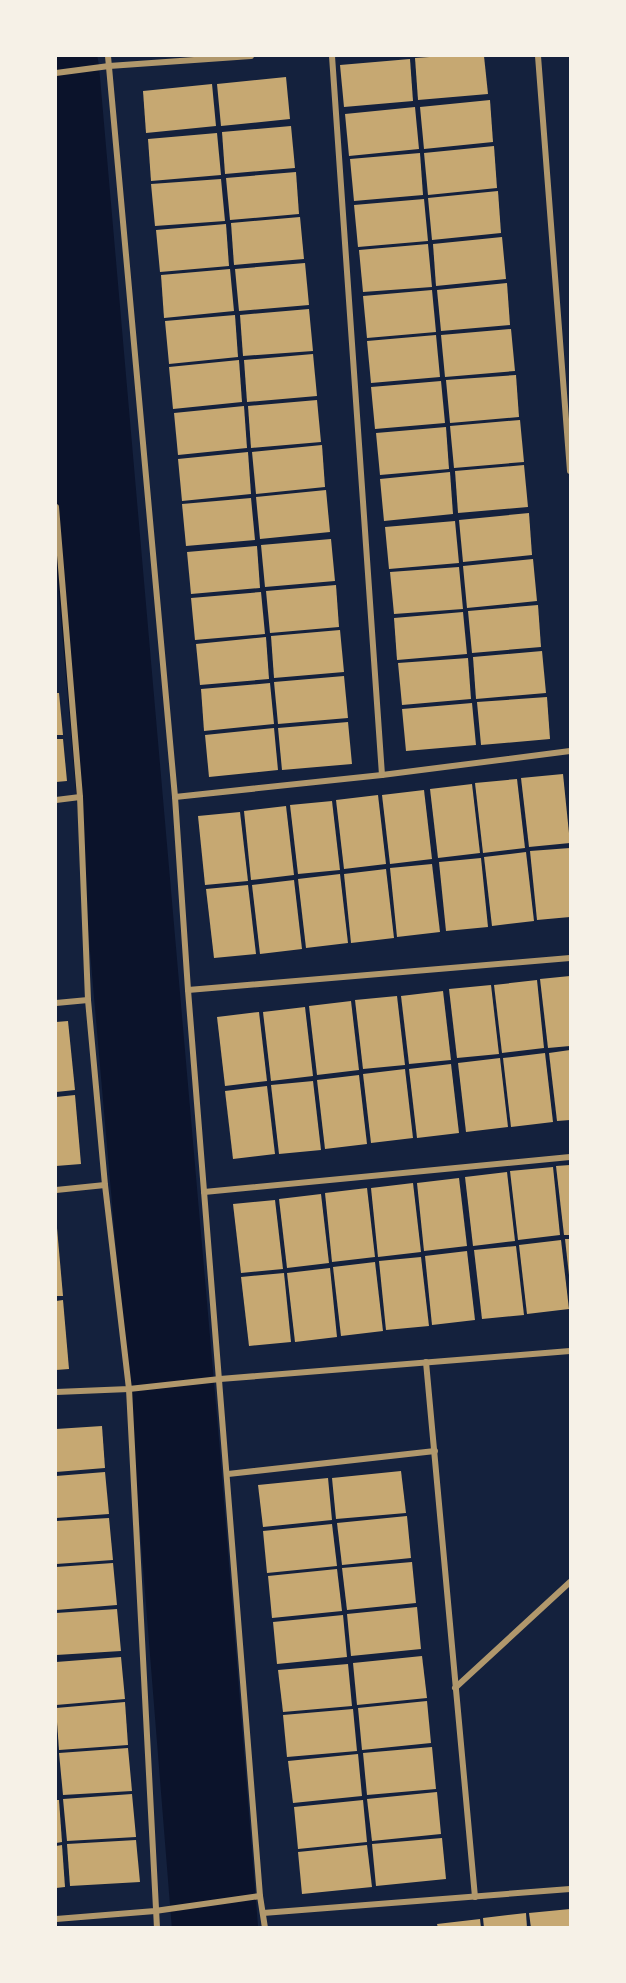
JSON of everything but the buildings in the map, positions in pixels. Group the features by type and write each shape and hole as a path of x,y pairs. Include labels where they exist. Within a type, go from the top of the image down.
{"street":[{"path":"108,56 175,797 188,990 228,1474 258,1896 265,1928"},
{"path":"56,73 110,66 250,56"},
{"path":"332,56 382,775"},
{"path":"538,56 570,471"},
{"path":"56,507 80,797 88,1000 105,1185 129,1389 157,1928"},
{"path":"175,797 382,775 570,751"},
{"path":"56,800 80,797"},
{"path":"188,990 570,958"},
{"path":"56,1003 88,1000"},
{"path":"204,1192 570,1157"},
{"path":"56,1190 105,1185"},
{"path":"56,1392 129,1389 220,1379 570,1351"},
{"path":"426,1362 475,1897"},
{"path":"228,1474 435,1451"},
{"path":"455,1688 570,1582"},
{"path":"263,1913 570,1888"},
{"path":"56,1919 155,1911 258,1896"}],"waterway":[{"path":"56,68 177,1453 215,1928"}]}
